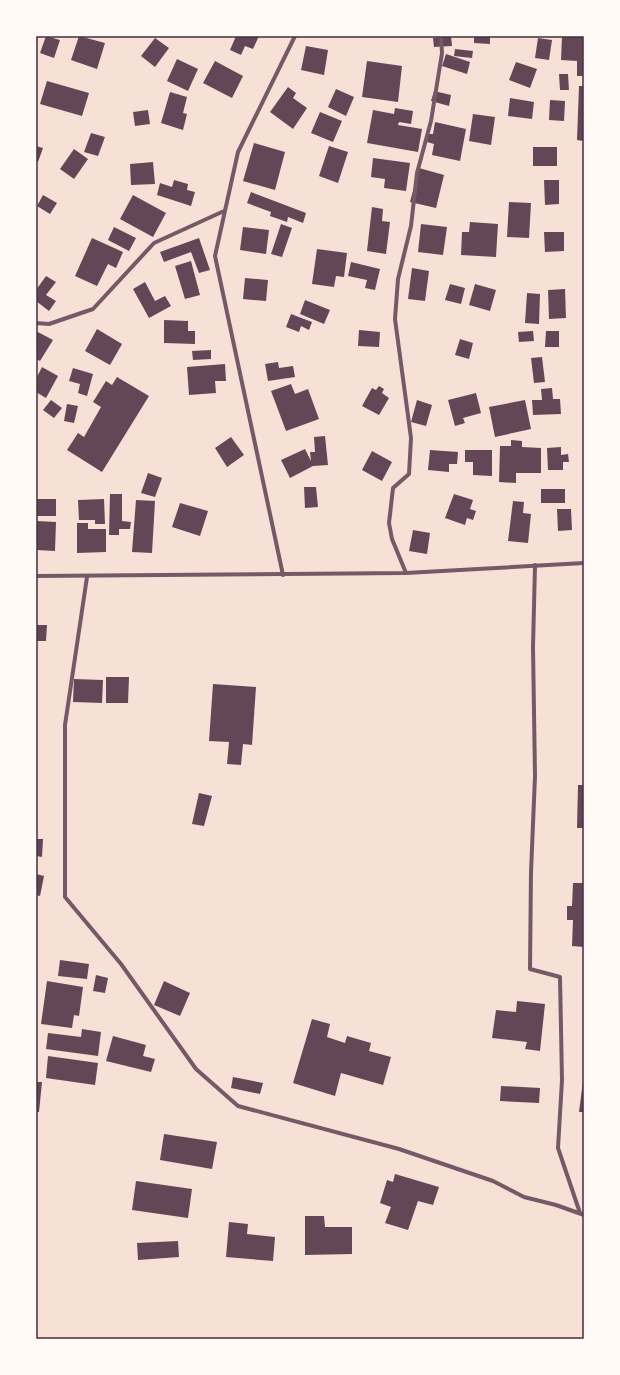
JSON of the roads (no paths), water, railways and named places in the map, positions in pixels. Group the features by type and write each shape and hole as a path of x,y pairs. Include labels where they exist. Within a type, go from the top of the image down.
{"street":[{"path":"283,575 215,256 238,152 295,36"},
{"path":"406,573 392,539 389,523 393,488 409,474 411,438 395,318 398,279 411,226 417,173 431,121 441,60 441,36"},
{"path":"36,323 48,324 93,309 154,243 224,211"},
{"path":"36,576 87,577 406,573 584,563"},
{"path":"535,565 533,647 535,776 531,872 530,969 560,977 562,1080 558,1148 582,1214"},
{"path":"87,577 65,725 64,897 121,964 196,1069 238,1106 399,1150 493,1180 524,1197 582,1214"}]}
